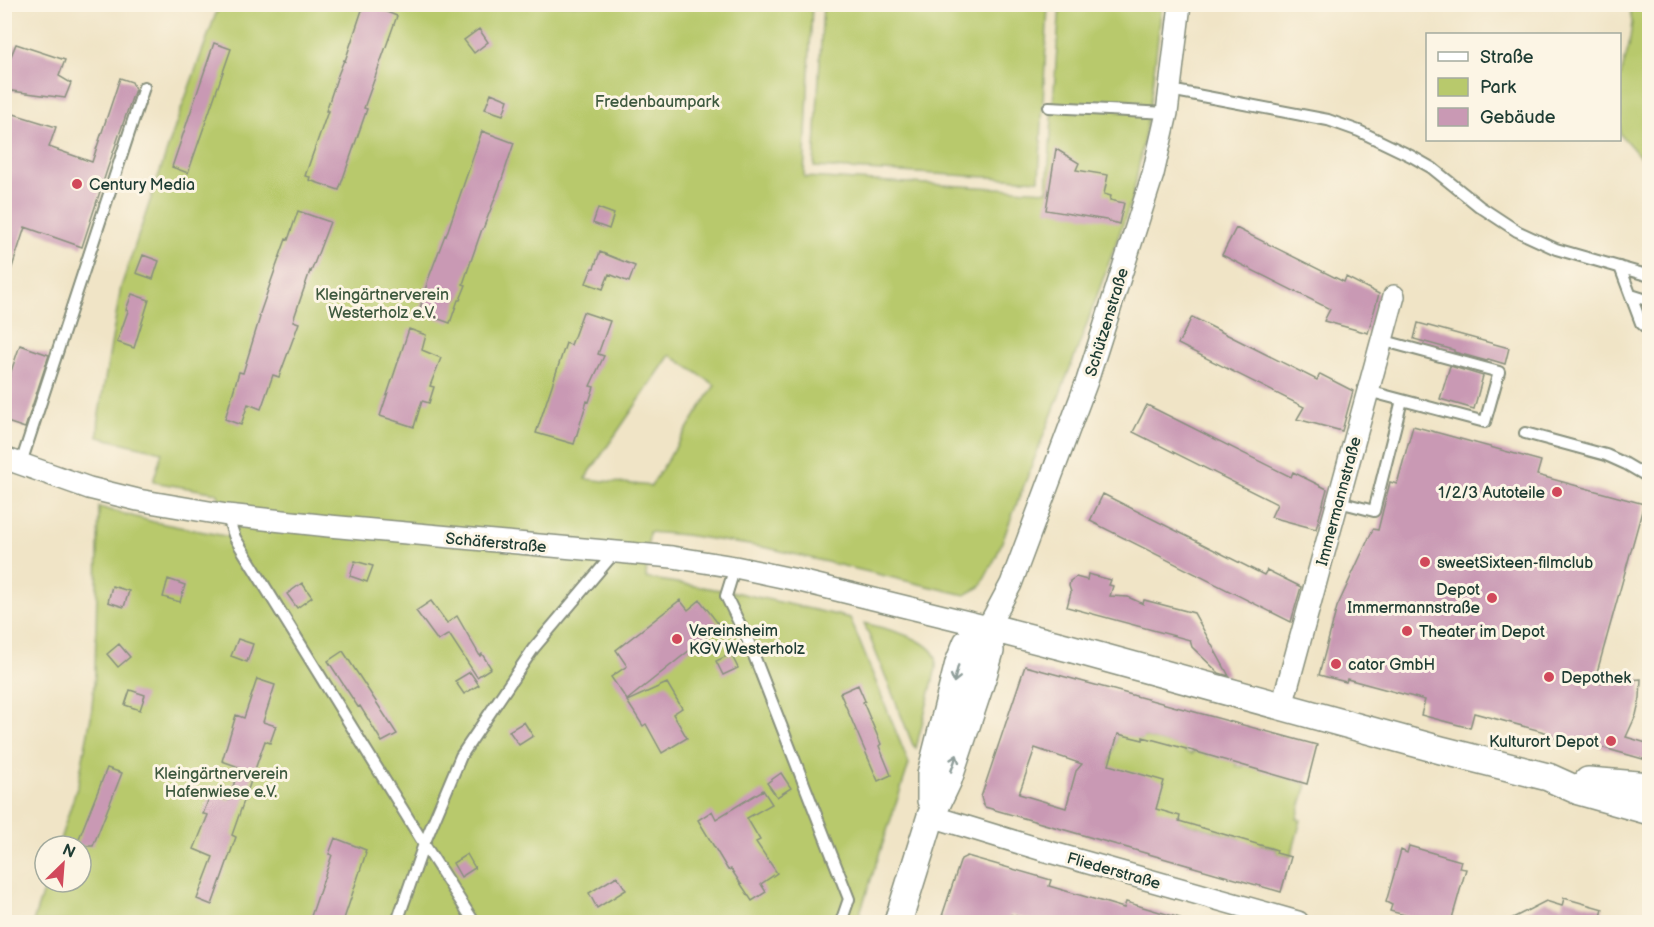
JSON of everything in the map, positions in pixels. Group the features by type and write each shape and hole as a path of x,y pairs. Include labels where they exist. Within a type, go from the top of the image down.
{"street":[{"name":"Schützenstraße","path":"898,922 931,816 931,774 959,663 967,643 988,627 1011,584 1087,381 1153,174 1167,113 1180,4"},
{"name":"Immermannstraße","path":"1282,706 1394,296"},
{"name":"Schäferstraße","path":"13,461 89,488 138,500 227,514 329,526 672,557 792,579 988,627"},
{"path":"988,627 1548,777 1579,791 1650,811"},
{"path":"1548,777 1650,786"},
{"name":"Fliederstraße","path":"931,816 1298,922"}],"lane":[{"path":"13,461 144,87"},
{"path":"1170,90 1328,120 1359,131 1432,168 1479,206 1517,231 1556,249 1620,267 1648,272"},
{"path":"1049,107 1167,113"},
{"path":"1620,267 1641,323 1650,330"},
{"path":"1631,295 1650,301"},
{"path":"1368,391 1485,422 1498,372 1381,340"},
{"path":"1339,502 1374,511 1402,400"},
{"path":"1525,433 1606,455 1650,478"},
{"path":"227,514 235,538 474,922"},
{"path":"397,922 424,844 461,756 533,649 615,552"},
{"path":"735,567 726,596 749,643 849,899 841,922"}],"green space":[{"path":"219,5 812,5 804,177 1047,191 1060,5 1162,5 1149,112 1133,196 1081,340 996,557 980,587 965,595 768,548 685,535 649,532 646,578 739,593 850,618 909,764 857,922 33,922 42,894 93,894 93,834 62,834 78,784 91,717 95,673 99,507 154,522 235,538 217,493 153,482 162,452 98,437 99,414 121,287","holes":["670,355 715,385 651,486 585,479"]},
{"path":"823,5 1048,5 1039,180 814,167"},
{"path":"1629,5 1649,5 1649,167 1621,135 1621,74 1629,46 1632,22"},
{"path":"864,623 915,639 932,651 936,658 936,668 916,748 913,745"},
{"path":"1119,730 1142,740 1143,737 1186,748 1185,752 1192,754 1193,751 1237,762 1236,766 1243,767 1244,764 1307,784 1297,819 1301,820 1291,857 1276,853 1277,849 1261,844 1259,848 1239,843 1239,838 1085,794 1109,765"}],"building":[{"path":"364,4 381,4 379,9 397,16 364,108 367,109 339,190 309,180 310,177 305,176"},
{"path":"479,29 488,42 474,53 464,40"},
{"path":"214,43 231,49 188,173 172,167"},
{"path":"16,44 65,60 59,76 71,83 65,98 4,90 4,73"},
{"path":"120,78 132,82 135,89 82,247 25,227 8,280 4,280 4,111 56,127 49,147 92,162"},
{"path":"491,93 508,100 503,115 485,109"},
{"path":"482,131 514,143 463,284 466,285 450,323 419,312 428,280 446,236"},
{"path":"1056,149 1079,163 1076,170 1108,175 1104,194 1111,196 1110,200 1124,203 1119,224 1046,210"},
{"path":"598,208 614,214 609,229 593,223"},
{"path":"298,211 330,222 293,321 299,323 279,377 273,375 261,409 248,404 241,425 225,419 239,372 243,373 259,316"},
{"path":"1236,228 1344,282 1346,277 1379,294 1368,333 1324,321 1330,309 1222,255"},
{"path":"600,252 635,266 629,282 609,274 603,289 586,283"},
{"path":"143,255 159,261 153,279 136,273"},
{"path":"132,294 149,300 134,348 117,342"},
{"path":"583,312 610,321 598,354 604,356 590,386 594,387 589,402 587,401 574,444 536,433 566,343 571,345"},
{"path":"1192,317 1317,380 1320,374 1353,391 1342,431 1297,419 1304,407 1178,344"},
{"path":"1418,323 1509,348 1505,364 1454,352 1454,350 1414,339"},
{"path":"409,329 426,335 422,350 441,358 430,386 434,387 429,403 422,401 414,427 380,416"},
{"path":"20,345 49,355 25,428 4,421 4,392"},
{"path":"1450,366 1483,376 1474,409 1440,399"},
{"path":"1147,405 1291,477 1293,472 1327,489 1316,529 1271,517 1277,504 1133,432"},
{"name":"Depot Immermannstraße","path":"1413,426 1541,461 1537,475 1644,504 1594,683 1641,679 1636,715 1626,737 1650,744 1650,761 1579,741 1578,744 1551,737 1552,734 1474,713 1470,728 1421,715 1425,700 1347,679 1346,682 1319,675 1337,607 1373,529 1378,530 1390,482 1397,484"},
{"path":"1103,494 1264,575 1267,570 1301,587 1291,622 1090,521"},
{"path":"355,561 373,566 367,582 350,576"},
{"path":"1088,574 1111,580 1109,585 1113,586 1110,596 1128,597 1143,604 1144,600 1194,613 1229,676 1219,673 1192,647 1190,640 1067,607 1071,592 1070,581 1076,577 1087,580"},
{"path":"168,579 185,585 180,602 163,597"},
{"path":"302,583 312,597 297,608 287,594"},
{"path":"112,586 129,591 124,607 108,602"},
{"path":"680,600 688,610 700,600 720,626 627,700 611,677 627,666 616,650"},
{"path":"431,601 447,623 457,616 480,656 482,654 491,668 477,677 449,634 438,641 416,611"},
{"path":"238,639 253,644 247,662 231,656"},
{"path":"119,644 130,657 118,667 107,654"},
{"path":"343,651 397,734 382,742 328,661"},
{"path":"731,654 738,668 723,675 716,661"},
{"path":"1025,666 1317,745 1307,784 1143,737 1143,740 1118,734 1109,765 1164,781 1156,809 1180,816 1179,821 1277,850 1276,853 1291,857 1281,892 985,807 981,797","holes":["1035,748 1082,764 1076,771 1066,808 1019,794"]},
{"path":"470,672 479,685 464,694 455,681"},
{"path":"257,679 275,685 263,722 276,726 270,743 265,741 232,835 236,837 212,905 197,899 213,857 194,849 208,815 203,814 211,793 229,800 239,767 222,761 236,715 244,718"},
{"path":"667,683 682,708 673,714 687,738 662,753 646,724 643,726 627,701"},
{"path":"858,685 891,775 878,781 840,693"},
{"path":"130,690 145,695 140,710 125,705"},
{"path":"524,722 533,736 519,745 509,731"},
{"path":"107,768 122,773 93,846 93,834 81,834"},
{"path":"781,773 791,788 777,797 767,783"},
{"path":"763,790 772,804 747,818 760,840 756,842 777,873 761,884 766,892 752,901 731,869 728,870 698,820 712,811 716,819"},
{"path":"335,838 366,850 366,853 343,922 309,922 332,855 329,854"},
{"path":"1409,846 1461,861 1459,868 1466,869 1451,922 1430,922 1390,911 1392,905 1386,902 1401,850 1407,853"},
{"path":"467,854 475,868 461,877 453,863"},
{"path":"967,856 1051,880 1049,886 1124,908 1126,902 1180,918 1180,922 1038,922 1011,915 1008,922 940,922 961,859"},
{"path":"617,876 626,890 597,908 589,893"},
{"path":"1564,898 1603,909 1601,917 1604,918 1603,922 1505,922 1546,901 1562,906"}],"place":[{"name":"Century Media","path":"77,184"},
{"name":"1/2/3 Autoteile","path":"1557,492"},
{"name":"sweetSixteen-filmclub","path":"1425,562"},
{"name":"Depot Immermannstraße","path":"1492,598"},
{"name":"Theater im Depot","path":"1407,631"},
{"name":"Vereinsheim KGV Westerholz","path":"677,639"},
{"name":"cator GmbH","path":"1336,664"},
{"name":"Depothek","path":"1549,677"},
{"name":"Kulturort Depot","path":"1611,741"}],"park label":[{"name":"Fredenbaumpark","path":"657,101"},
{"name":"Kleingärtnerverein Westerholz e.V.","path":"382,303"},
{"name":"Kleingärtnerverein Hafenwiese e.V.","path":"221,782"}]}
